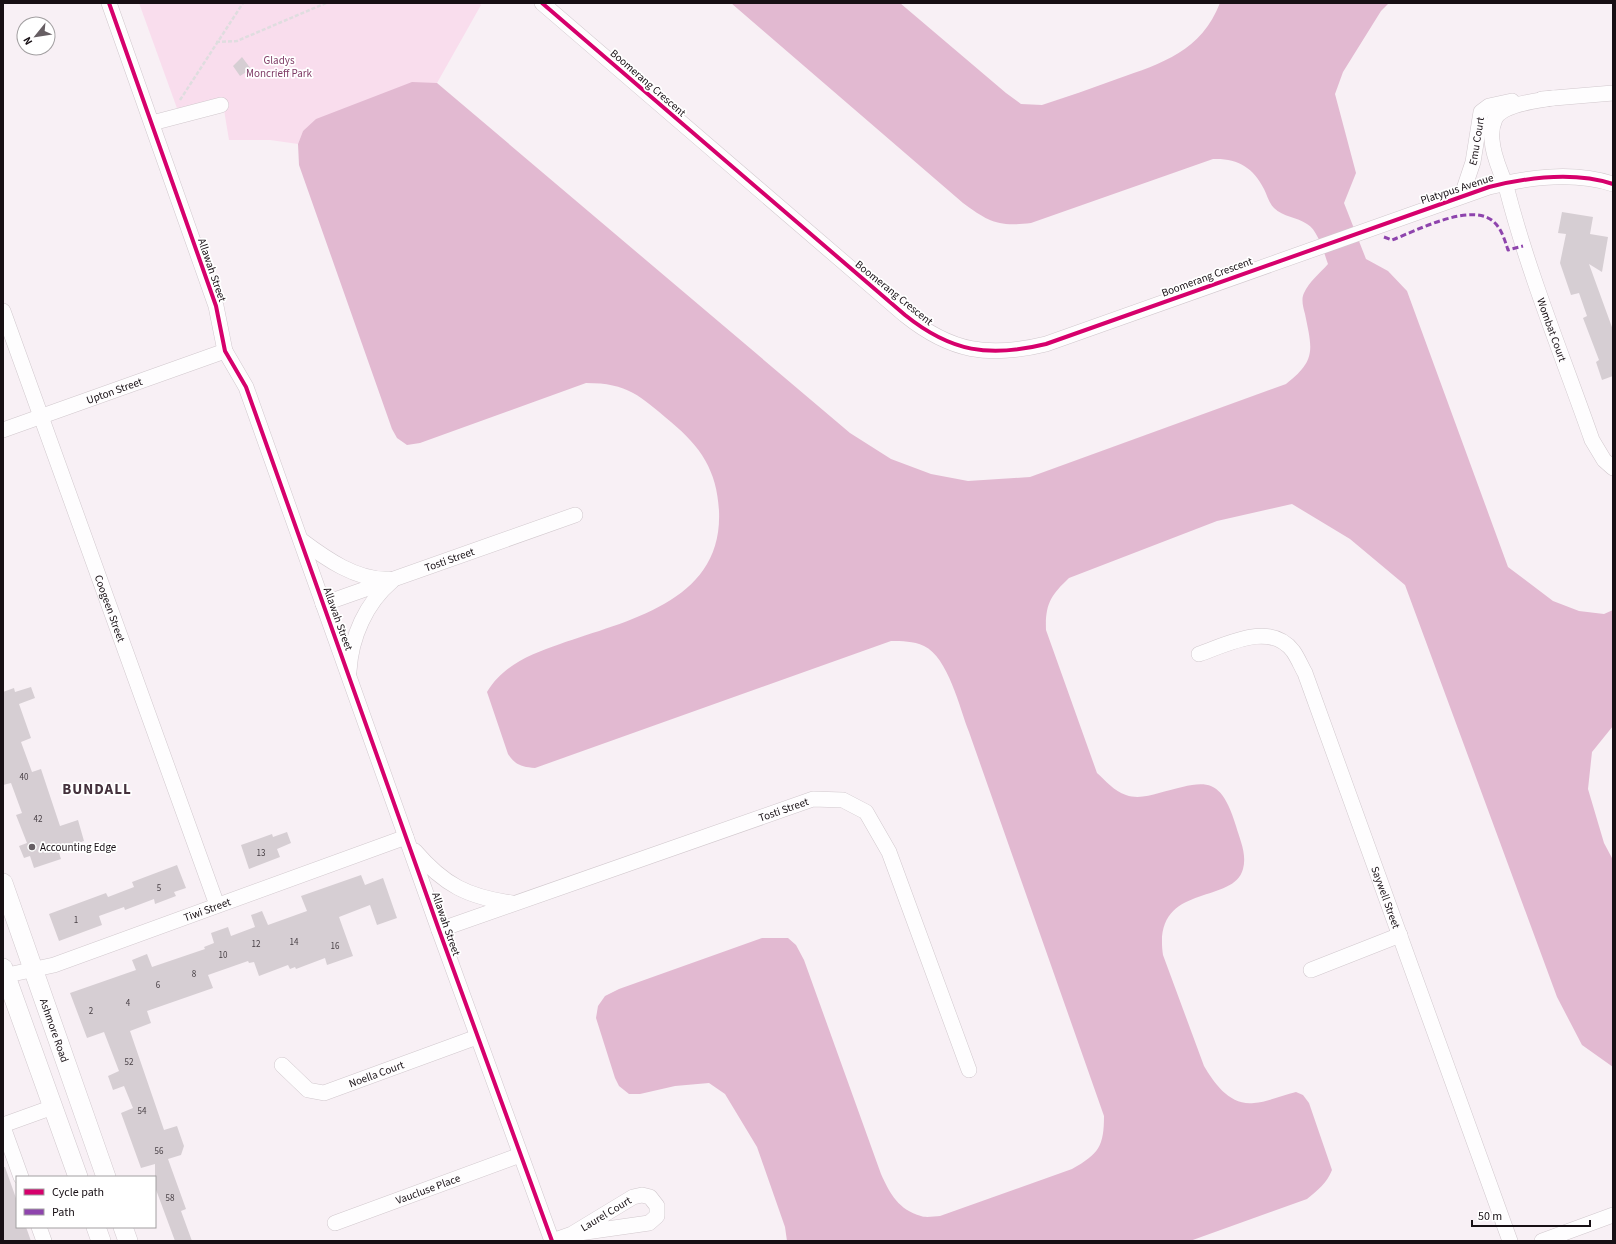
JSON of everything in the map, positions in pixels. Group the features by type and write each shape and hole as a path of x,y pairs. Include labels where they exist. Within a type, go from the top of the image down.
{"main road":[{"name":"Ashmore Road","path":"3,883 106,1176"},
{"path":"4,975 78,1176"},
{"path":"96,1228 101,1241"},
{"path":"124,1228 128,1241"}],"street":[{"name":"Allawah Street","path":"109,3 216,306 225,351 246,387 477,1037 552,1241"},
{"name":"Boomerang Crescent","path":"542,3 923,330 964,348 991,352 1020,350 1046,344 1358,233"},
{"name":"Emu Court","path":"1462,195 1473,162 1480,115 1483,109 1492,105 1511,101 1613,93"},
{"name":"Emu Court","path":"1505,183 1495,155 1492,140 1492,129 1495,118 1506,109 1553,98"},
{"path":"152,123 222,105"},
{"name":"Platypus Avenue","path":"1358,233 1462,195 1505,183 1563,176 1613,184"},
{"name":"Wombat Court","path":"1505,183 1520,239 1592,440 1604,460 1613,468"},
{"name":"Coogeen Street","path":"3,312 42,416 217,905"},
{"name":"Upton Street","path":"3,430 225,351"},
{"name":"Tosti Street","path":"324,604 575,515"},
{"path":"301,540 326,557 350,570 377,578 398,577"},
{"path":"349,674 354,643 363,618 374,600 398,577"},
{"name":"Saywell Street","path":"1200,654 1250,637 1269,636 1280,640 1293,651 1305,673 1510,1241"},
{"name":"Tosti Street","path":"439,930 813,799 843,800 866,812 889,852 969,1070"},
{"path":"408,841 434,872 458,889 480,897 515,903"},
{"name":"Tiwi Street","path":"4,975 54,965 217,905 408,841"},
{"path":"1311,970 1400,935"},
{"name":"Noella Court","path":"282,1065 308,1090 324,1092 477,1037"},
{"path":"21,1176 3,1126 53,1107"},
{"name":"Vaucluse Place","path":"335,1223 520,1155"},
{"name":"Laurel Court","path":"552,1241 572,1234 637,1196 650,1197 657,1206 656,1218 647,1224 572,1234"},
{"path":"1542,1241 1613,1215"},
{"path":"39,1228 44,1241"}],"path":[{"path":"179,102 216,42 243,3"},
{"path":"216,42 237,41 326,3"}],"green space":[{"name":"Gladys Moncrieff Park","path":"139,3 479,3 481,5 437,83 412,83 303,131 298,144 270,140 229,140 222,98 178,111"}],"shaded area":[{"path":"731,3 900,3 1021,104 1042,105 1150,67 1179,53 1202,33 1212,19 1220,3 1389,3 1381,11 1343,72 1335,94 1356,173 1344,203 1366,259 1388,271 1407,291 1508,567 1553,601 1579,611 1604,614 1613,610 1613,726 1592,752 1588,789 1604,843 1613,860 1613,1067 1582,1045 1557,997 1405,585 1350,539 1292,504 1217,521 1069,578 1050,601 1047,613 1046,630 1097,773 1110,786 1126,795 1138,797 1199,784 1208,785 1216,789 1224,797 1230,809 1242,847 1244,858 1243,869 1236,880 1225,888 1195,898 1181,905 1169,916 1163,932 1163,955 1204,1066 1218,1086 1230,1097 1245,1103 1264,1101 1296,1092 1303,1095 1309,1103 1332,1170 1325,1183 1307,1199 1190,1241 787,1241 785,1227 757,1147 725,1094 709,1083 675,1086 640,1094 629,1094 619,1086 615,1078 596,1018 598,1006 605,996 619,989 762,938 788,938 796,945 804,960 881,1174 896,1200 907,1210 923,1217 940,1216 1072,1169 1094,1154 1101,1142 1104,1126 1104,1116 952,684 940,661 924,646 912,642 891,641 535,768 519,765 513,761 508,754 487,692 501,675 528,656 641,615 666,603 688,587 705,567 716,542 719,511 718,497 711,472 699,451 682,431 642,398 623,388 613,385 586,383 420,443 407,445 397,438 392,429 299,165 298,144 303,131 316,119 412,82 437,83 850,433 891,459 931,474 968,481 1030,477 1286,384 1303,368 1310,353 1309,336 1302,300 1303,295 1312,281 1328,264 1320,242 1311,227 1274,208 1269,201 1260,181 1255,175 1243,165 1230,160 1213,159 1031,223 1010,224 994,222 987,219 963,203"}],"building":[{"path":"242,57 251,69 240,76 233,66"},
{"path":"1562,212 1593,217 1590,234 1608,237 1602,272 1589,264 1613,330 1613,376 1602,380 1596,362 1599,360 1583,318 1587,316 1579,293 1571,295 1560,263 1566,234 1558,233"},
{"path":"31,687 35,698 19,704 31,738 21,742 32,772 41,769 60,826 78,820 84,841 58,850 61,859 34,868 30,856 24,858 19,846 27,843 16,815 22,813 11,783 3,785 3,692 14,688 15,692"},
{"path":"287,832 291,843 277,849 280,857 249,869 241,845 272,834 273,837"},
{"path":"177,865 186,888 174,892 176,896 155,904 154,899 125,910 124,907 99,916 102,925 59,941 49,914 106,893 108,897 134,887 132,882"},
{"path":"361,875 365,885 383,878 397,918 377,925 370,905 339,917 353,956 327,965 325,958 296,969 295,967 290,969 288,965 259,976 254,962 249,963 248,961 208,975 213,988 147,1011 151,1023 130,1031 164,1130 177,1126 184,1146 181,1155 168,1159 186,1209 181,1211 192,1241 175,1241 156,1190 155,1164 141,1168 121,1113 133,1108 124,1086 113,1090 108,1076 119,1071 104,1032 87,1038 70,993 136,970 132,960 147,954 152,967 205,949 204,947 214,943 211,933 228,927 231,936 255,927 251,915 262,911 268,925 307,911 301,896"},
{"path":"3,1167 5,1167 16,1198 16,1228 26,1228 31,1241 3,1241"}],"marked path":[{"path":"1384,237 1392,240 1445,220 1460,216 1473,215 1486,217 1495,223 1501,232 1508,250 1523,246"}],"cycle path":[{"path":"109,3 216,306 225,351 246,387 439,930 552,1241"},
{"path":"542,3 905,315 938,337 971,349 1006,351 1046,344 1489,187 1520,180 1551,177 1582,178 1613,184"}],"place":[{"name":"Accounting Edge","path":"32,847"}],"district":[{"name":"BUNDALL","path":"97,789"}]}
